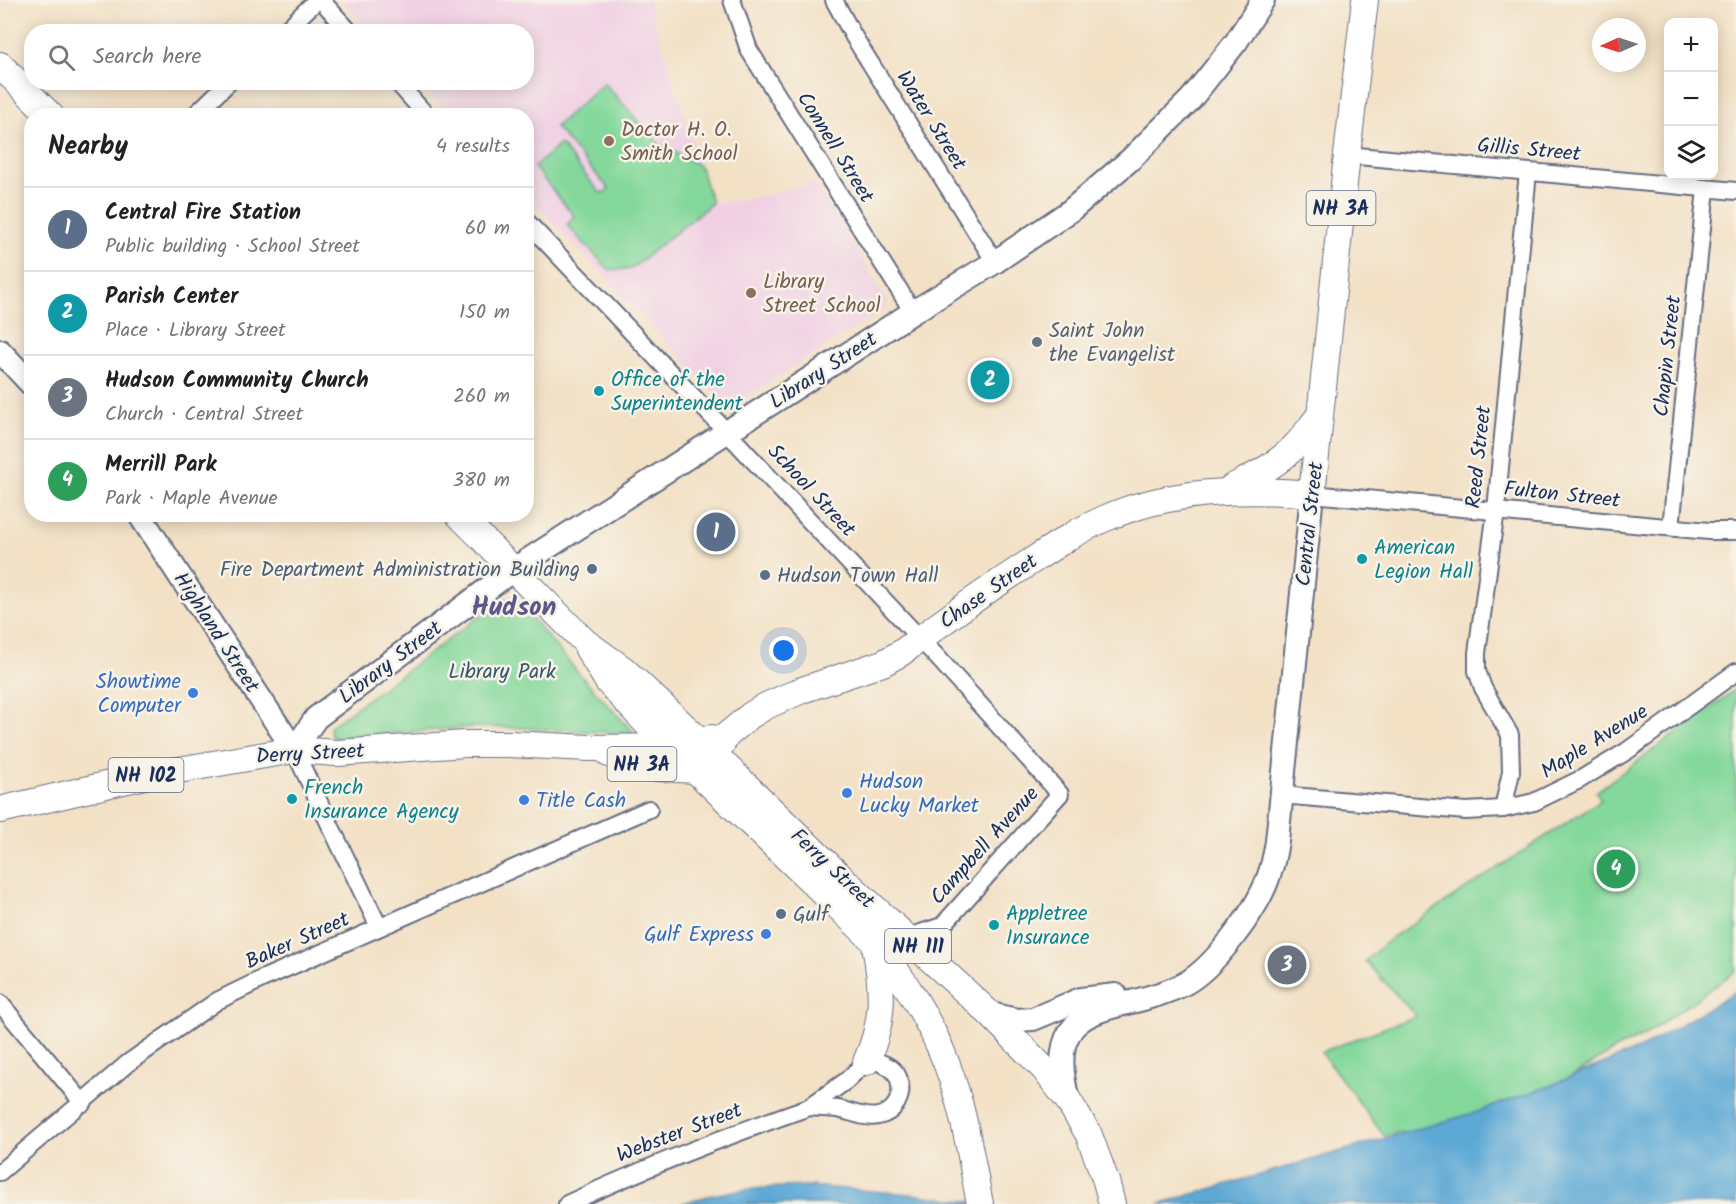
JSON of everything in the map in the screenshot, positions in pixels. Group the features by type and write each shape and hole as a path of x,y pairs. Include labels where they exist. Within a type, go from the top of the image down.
{"main road":[{"name":"Central Street","path":"1312,494 1365,0"},
{"path":"0,64 24,88"},
{"path":"26,90 43,108"},
{"path":"1226,491 1281,460 1297,445 1319,416"},
{"name":"Chase Street","path":"709,750 751,715 766,706 802,690 883,663 1009,575 1083,529 1107,517 1157,501 1226,491 1312,494"},
{"name":"Ferry Street","path":"466,522 584,641 623,669 835,871 990,1014 1044,1069 1068,1100 1089,1135 1112,1204"},
{"name":"Ferry Street","path":"584,641 608,682 671,747 709,750 875,942 903,978 925,1014 956,1092 980,1204"},
{"name":"Derry Street","path":"0,810 155,773 294,750 337,753 465,744 589,748 671,747"},
{"name":"Derry Street","path":"589,748 658,768 709,750"},
{"path":"866,1062 874,1044 882,1008 875,942"}],"street":[{"path":"293,24 319,0 342,24"},
{"name":"Connell Street","path":"732,0 744,38 756,61 913,312"},
{"name":"Water Street","path":"834,0 854,37 995,262"},
{"name":"Library Street","path":"294,750 316,718 514,569 913,312 995,262 1070,211 1123,166 1171,120 1209,78 1263,0"},
{"path":"202,108 221,90"},
{"path":"404,90 421,108"},
{"name":"Gillis Street","path":"1347,155 1736,192"},
{"name":"Reed Street","path":"1503,809 1511,772 1510,735 1483,688 1477,671 1477,653 1496,510 1527,172"},
{"name":"Chapin Street","path":"1671,527 1706,189"},
{"name":"School Street","path":"534,229 920,639 1060,794"},
{"path":"0,351 24,376"},
{"name":"Fulton Street","path":"1312,494 1709,531 1736,531"},
{"name":"Central Street","path":"1068,1100 1060,1062 1063,1047 1071,1029 1088,1014 1133,1002 1185,983 1207,967 1257,903 1272,870 1277,842 1312,494"},
{"name":"Highland Street","path":"144,522 294,750"},
{"name":"Maple Avenue","path":"1281,795 1466,811 1503,809 1534,802 1581,779 1656,730 1736,672"},
{"path":"294,750 379,927"},
{"name":"Campbell Avenue","path":"908,937 942,926 1060,794"},
{"name":"Baker Street","path":"0,1172 128,1064 218,1001 379,927 649,809"},
{"name":"Campbell Avenue","path":"936,964 942,926"},
{"path":"990,1014 1024,1021 1046,1015 1070,1002 1081,999 1104,995 1153,994"},
{"path":"0,1003 83,1103"},
{"name":"Webster Street","path":"567,1204 625,1176 689,1150 808,1107 830,1094 866,1062 884,1063 897,1074 900,1083 899,1100 887,1113 879,1116 869,1117 835,1109 808,1107"}],"shaded area":[{"path":"341,0 648,0 712,203 749,199 816,183 887,301 884,309 729,408 534,202 534,108 444,108 426,90 534,90 534,24 364,24"}],"green space":[{"path":"604,83 659,144 700,166 712,203 631,269 609,270 567,225 574,216 534,167 560,144 601,194 609,189 555,127"},
{"name":"Library Park","path":"511,598 519,603 580,675 635,734 475,727 335,738 331,735 330,727 335,723 502,600"},
{"path":"1736,689 1736,971 1645,1035 1614,1050 1555,1087 1408,1135 1401,1132 1384,1136 1321,1052 1416,1016 1365,961 1391,938 1601,800 1596,792"}],"water":[{"path":"1736,991 1736,1204 1158,1204 1477,1112 1554,1084 1645,1046"},
{"path":"809,1186 910,1194 988,1204 681,1204 729,1192"}],"place":[{"name":"Doctor H. O. Smith School","path":"609,141"},
{"name":"Library Street School","path":"751,293"},
{"name":"Saint John the Evangelist","path":"1037,342"},
{"name":"Parish Center","path":"990,380"},
{"name":"Office of the Superintendent","path":"599,391"},
{"name":"Central Fire Station","path":"716,532"},
{"name":"American Legion Hall","path":"1362,559"},
{"name":"Fire Department Administration Building","path":"592,569"},
{"name":"Hudson Town Hall","path":"765,575"},
{"name":"Showtime Computer","path":"193,693"},
{"name":"Hudson Lucky Market","path":"847,793"},
{"name":"French Insurance Agency","path":"292,799"},
{"name":"Title Cash","path":"524,800"},
{"name":"Merrill Park","path":"1616,869"},
{"name":"Gulf","path":"781,914"},
{"name":"Appletree Insurance","path":"994,925"},
{"name":"Gulf Express","path":"766,934"},
{"name":"Hudson Community Church","path":"1287,965"}],"district":[{"name":"Hudson","path":"514,606"}]}
